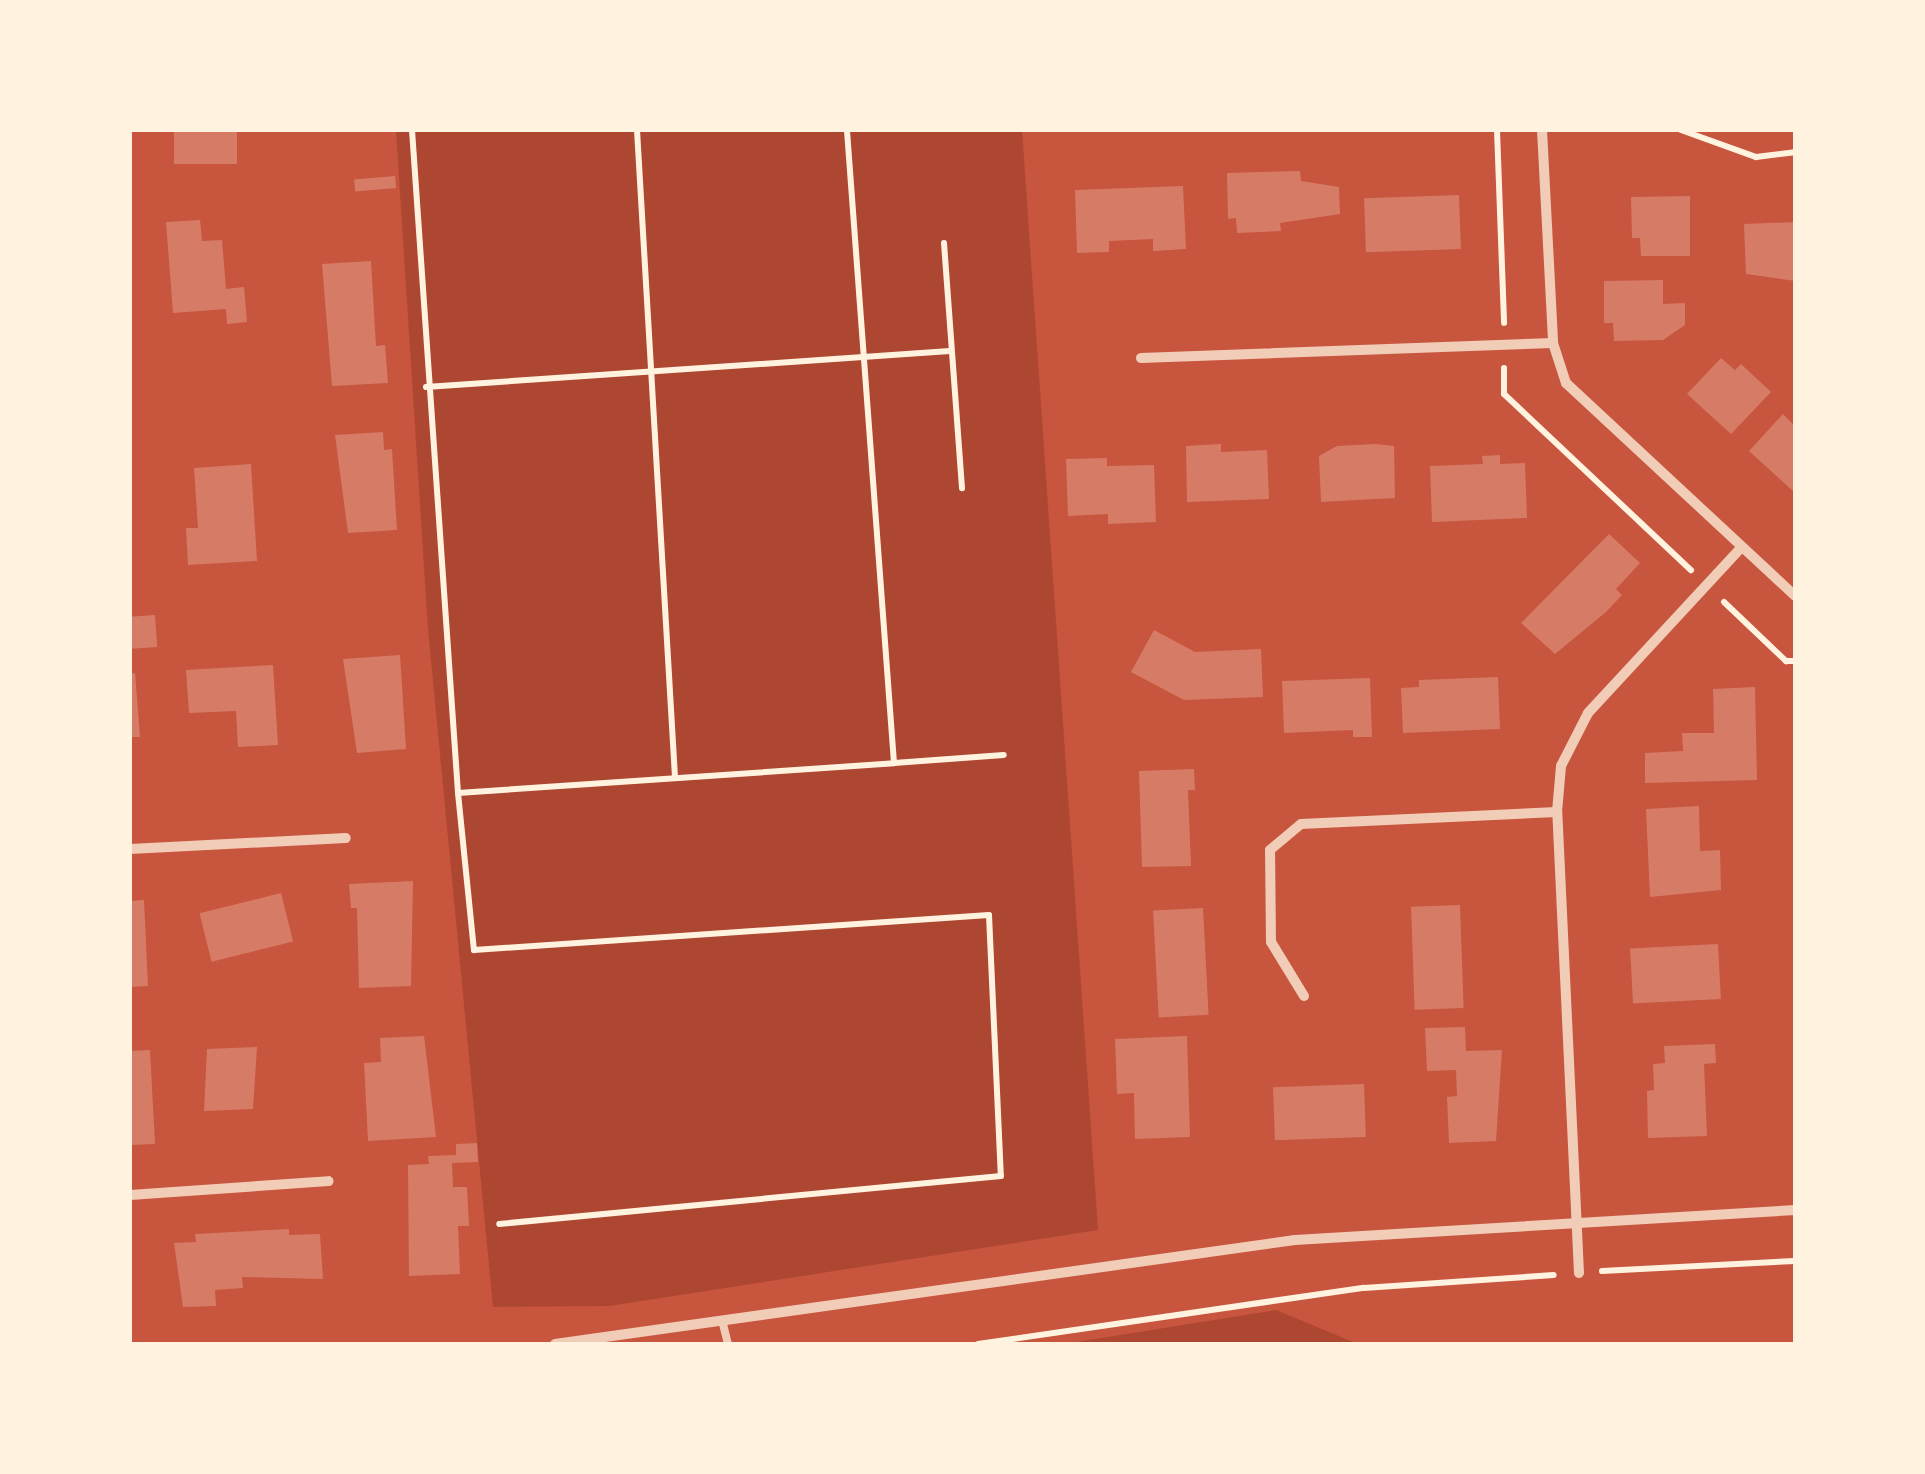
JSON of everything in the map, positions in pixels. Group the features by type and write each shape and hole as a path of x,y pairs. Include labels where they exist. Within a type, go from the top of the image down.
{"street":[{"path":"1542,130 1554,343 1566,383 1739,550 1795,596"},
{"path":"1141,358 1554,343"},
{"path":"1579,1273 1570,1156 1557,812 1561,766 1588,713 1739,550"},
{"path":"1304,996 1271,942 1270,850 1301,824 1557,812"},
{"path":"130,849 346,838"},
{"path":"130,1195 328,1182"},
{"path":"555,1344 723,1324 1256,1245 1795,1210"}],"lane":[{"path":"723,1324 728,1344"}],"path":[{"path":"412,130 426,387 474,950 989,915 1001,1176 500,1224"},
{"path":"637,130 675,778"},
{"path":"848,130 894,764"},
{"path":"1497,130 1504,323"},
{"path":"1681,130 1756,157 1795,152"},
{"path":"944,243 962,488"},
{"path":"426,387 950,351"},
{"path":"1504,362 1504,394 1694,572"},
{"path":"1720,598 1786,661 1795,661"},
{"path":"458,793 1004,756"},
{"path":"978,1344 1364,1288 1795,1261"}],"shaded area":[{"path":"396,130 1022,130 1098,1230 609,1306 493,1307 428,629"},
{"path":"1276,1310 1358,1344 1064,1344"}],"building":[{"path":"174,130 237,130 237,164 174,164"},
{"path":"1300,171 1301,181 1339,187 1340,214 1280,223 1281,231 1237,233 1236,218 1228,219 1227,173"},
{"path":"395,176 396,188 355,192 354,180"},
{"path":"1183,186 1186,249 1153,251 1153,239 1109,241 1109,252 1077,253 1075,190"},
{"path":"1459,195 1461,249 1366,252 1364,198"},
{"path":"1690,196 1690,256 1641,256 1640,238 1632,238 1631,197"},
{"path":"200,220 202,241 222,240 226,289 244,287 247,322 227,324 226,309 173,313 166,222"},
{"path":"1795,222 1795,281 1746,274 1744,224"},
{"path":"371,261 376,346 385,345 388,383 332,386 322,264"},
{"path":"1663,280 1663,304 1685,303 1685,325 1663,340 1614,341 1613,323 1604,323 1604,281"},
{"path":"1721,358 1735,370 1741,364 1771,392 1731,434 1687,394"},
{"path":"1783,414 1795,426 1793,491 1749,451"},
{"path":"383,432 384,450 392,449 397,530 348,533 335,435"},
{"path":"1221,444 1221,452 1267,450 1269,499 1187,502 1186,446"},
{"path":"1337,446 1394,446 1395,498 1321,502 1319,456"},
{"path":"1500,455 1500,464 1525,463 1527,518 1432,522 1430,466 1483,464 1482,456"},
{"path":"1107,458 1107,466 1154,465 1156,522 1108,524 1108,514 1068,516 1066,459"},
{"path":"251,464 257,561 188,565 186,528 198,528 194,468"},
{"path":"1609,534 1640,563 1616,589 1622,595 1555,654 1521,623"},
{"path":"155,615 157,647 132,649 130,617"},
{"path":"1154,630 1195,652 1261,649 1263,697 1184,700 1131,672"},
{"path":"400,655 406,749 357,753 343,659"},
{"path":"273,665 278,745 238,747 236,711 189,713 186,670"},
{"path":"135,673 140,737 130,737 130,674"},
{"path":"1498,677 1500,729 1403,733 1401,688 1419,687 1419,680"},
{"path":"1370,678 1372,737 1353,737 1353,730 1284,733 1282,681"},
{"path":"1755,687 1757,780 1645,783 1645,753 1683,751 1682,733 1714,733 1713,689"},
{"path":"1194,769 1195,790 1188,790 1191,866 1142,867 1139,771"},
{"path":"1699,806 1700,851 1720,850 1721,890 1650,897 1646,809"},
{"path":"413,881 411,986 359,988 357,908 351,908 349,884"},
{"path":"281,893 293,942 212,962 199,913"},
{"path":"144,900 148,986 130,987 130,901"},
{"path":"1460,905 1464,1008 1415,1010 1411,907"},
{"path":"1203,908 1209,1015 1159,1017 1153,911"},
{"path":"1718,944 1721,999 1633,1004 1630,949"},
{"path":"1465,1027 1466,1051 1502,1050 1496,1141 1449,1143 1447,1097 1457,1096 1456,1070 1427,1071 1425,1028"},
{"path":"424,1036 436,1137 368,1141 364,1063 381,1062 380,1038"},
{"path":"1187,1036 1190,1137 1135,1139 1134,1093 1117,1094 1115,1039"},
{"path":"1715,1044 1716,1063 1704,1064 1707,1136 1648,1138 1647,1091 1654,1090 1653,1064 1665,1063 1664,1046"},
{"path":"257,1047 253,1109 204,1111 207,1049"},
{"path":"150,1050 155,1144 130,1145 130,1051"},
{"path":"1364,1084 1366,1137 1275,1140 1273,1087"},
{"path":"477,1143 478,1162 452,1163 453,1187 467,1187 469,1226 458,1226 460,1274 409,1276 408,1165 429,1164 428,1156 456,1155 456,1144"},
{"path":"289,1229 289,1235 320,1234 323,1279 242,1277 243,1288 215,1290 216,1306 183,1307 174,1243 196,1242 195,1234"}]}
